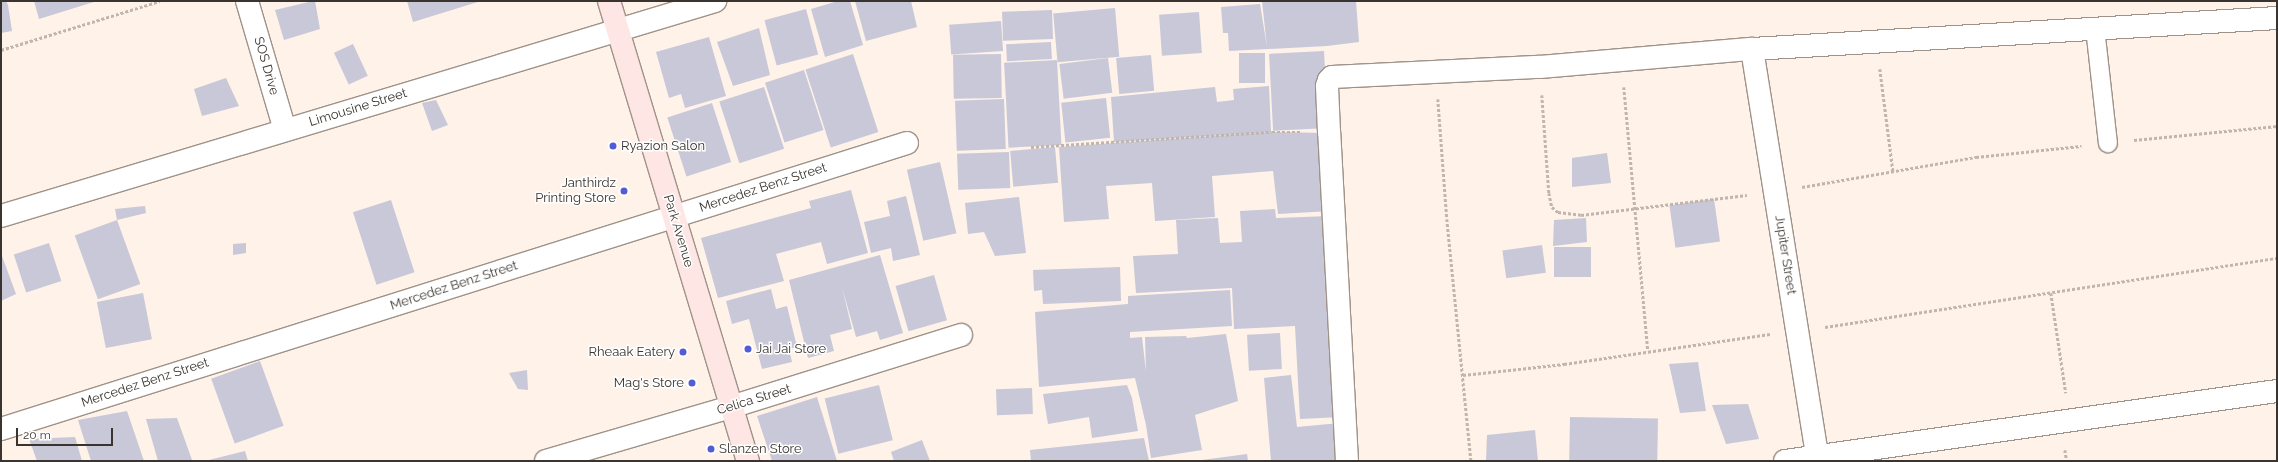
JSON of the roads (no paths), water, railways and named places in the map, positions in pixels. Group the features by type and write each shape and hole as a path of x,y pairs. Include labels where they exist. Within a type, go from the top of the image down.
{"street":[{"name":"SOS Drive","path":"248,1 285,130"},
{"name":"Park Avenue","path":"609,1 748,461"},
{"name":"Limousine Street","path":"1,216 715,1"},
{"path":"1347,461 1327,86 1332,77 1540,67 1621,61 1752,48 2277,18"},
{"name":"Jupiter Street","path":"1752,48 1818,459"},
{"name":"Mercedez Benz Street","path":"1,429 907,142"},
{"name":"Celica Street","path":"546,461 731,407 961,335"},
{"path":"1785,461 1818,459 2277,390"}],"lane":[{"path":"2095,28 2108,143"}],"place":[{"name":"Ryazion Salon","path":"613,146"},
{"name":"Janthirdz Printing Store","path":"624,191"},
{"name":"Jai Jai Store","path":"748,349"},
{"name":"Rheaak Eatery","path":"683,352"},
{"name":"Mag's Store","path":"692,383"},
{"name":"Slanzen Store","path":"711,449"}]}
